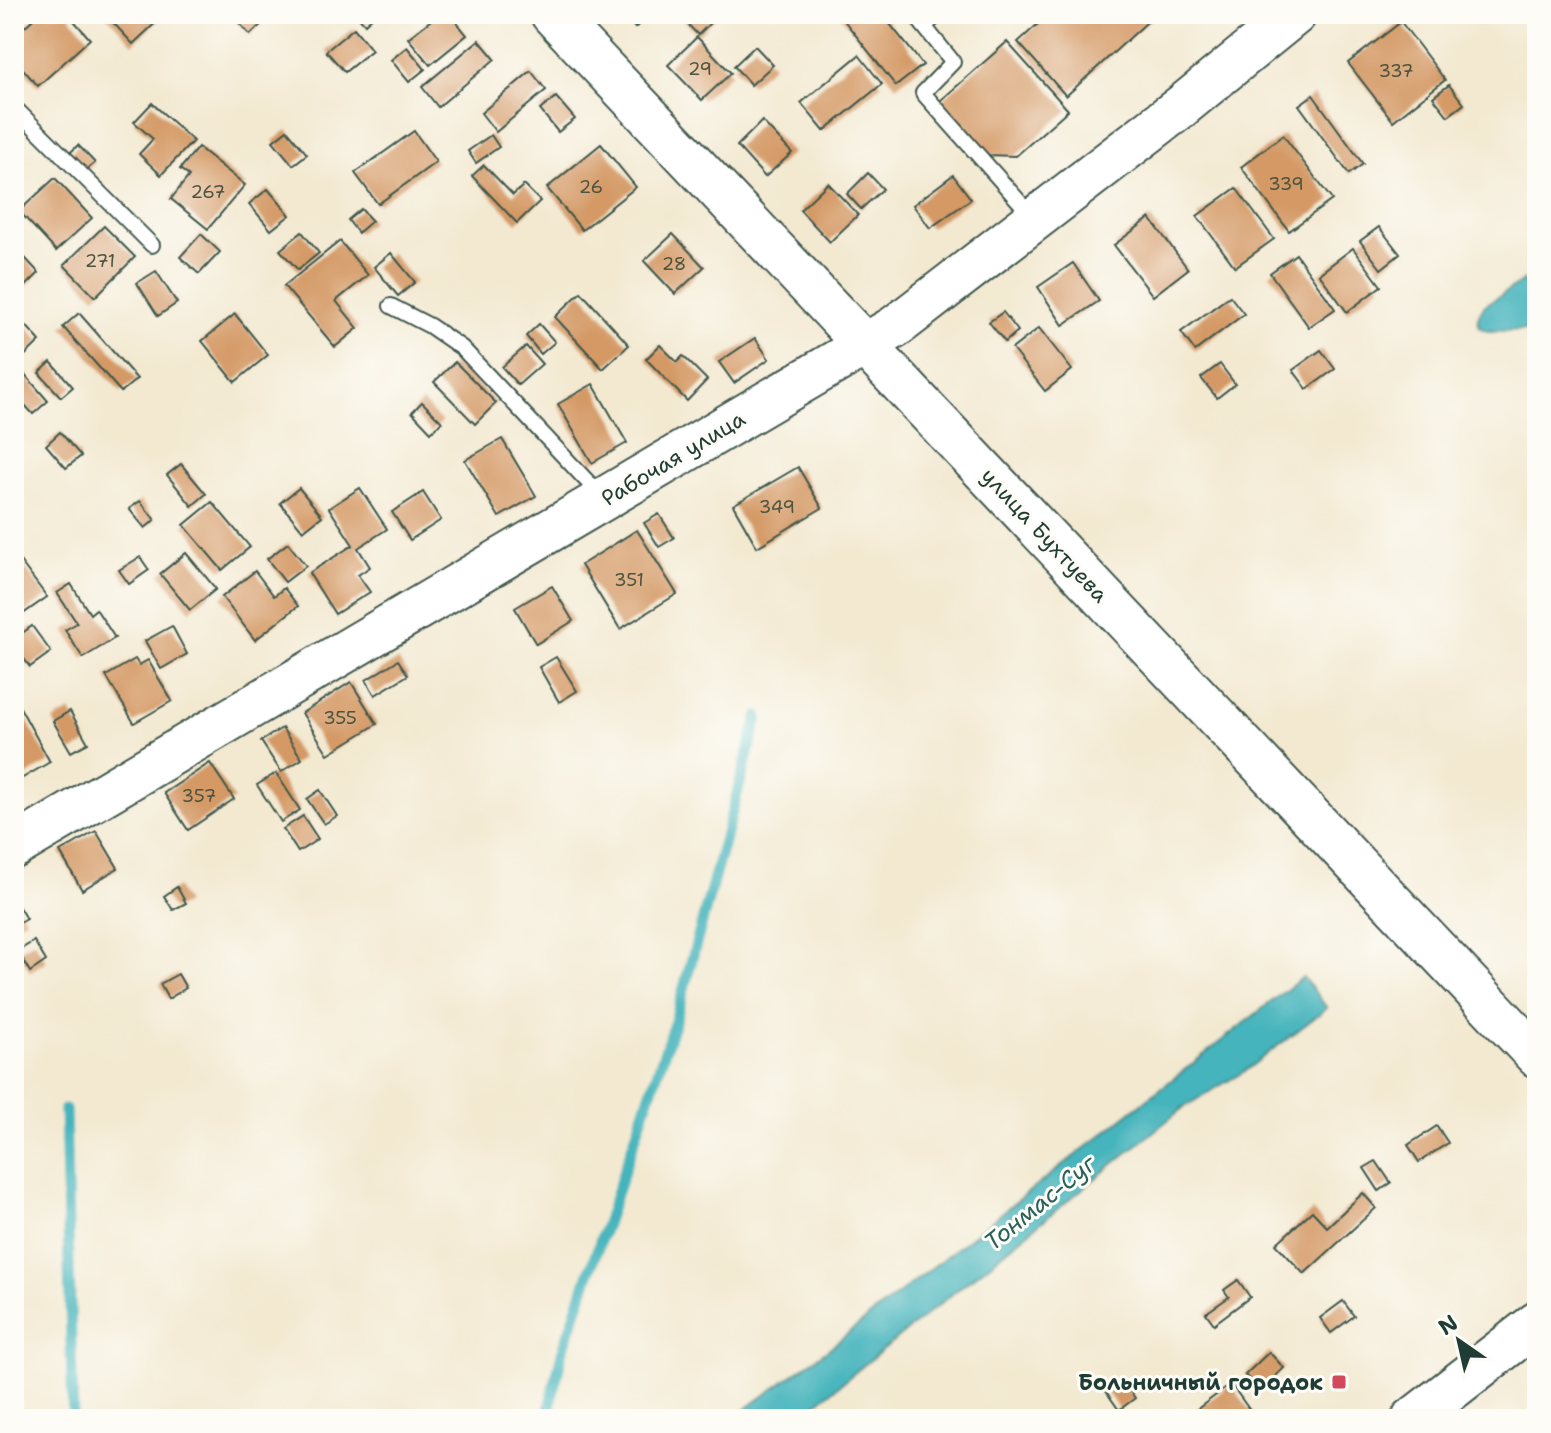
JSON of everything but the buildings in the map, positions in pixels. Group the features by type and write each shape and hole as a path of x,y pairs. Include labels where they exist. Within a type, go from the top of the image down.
{"street":[{"name":"улица Бухтуева","path":"552,14 1537,1056"},
{"name":"Рабочая улица","path":"14,847 895,327 1182,106 1295,14"},
{"path":"1413,1419 1537,1323"}],"lane":[{"path":"914,14 953,62 923,93 1035,220"},
{"path":"924,26 939,14"},
{"path":"14,107 152,245"},
{"path":"391,306 430,326 462,348 603,499"}],"water":[{"path":"1537,272 1537,330 1487,331 1479,327 1478,316 1484,306"},
{"name":"Тонмас-Суг","path":"1303,977 1327,1008 1245,1071 1184,1107 797,1419 732,1419 827,1350"}],"waterway":[{"path":"547,1419 562,1353 675,1021 758,717"},
{"path":"65,1109 73,1419"}],"place":[{"name":"Больничный городок","path":"1339,1382"}]}
